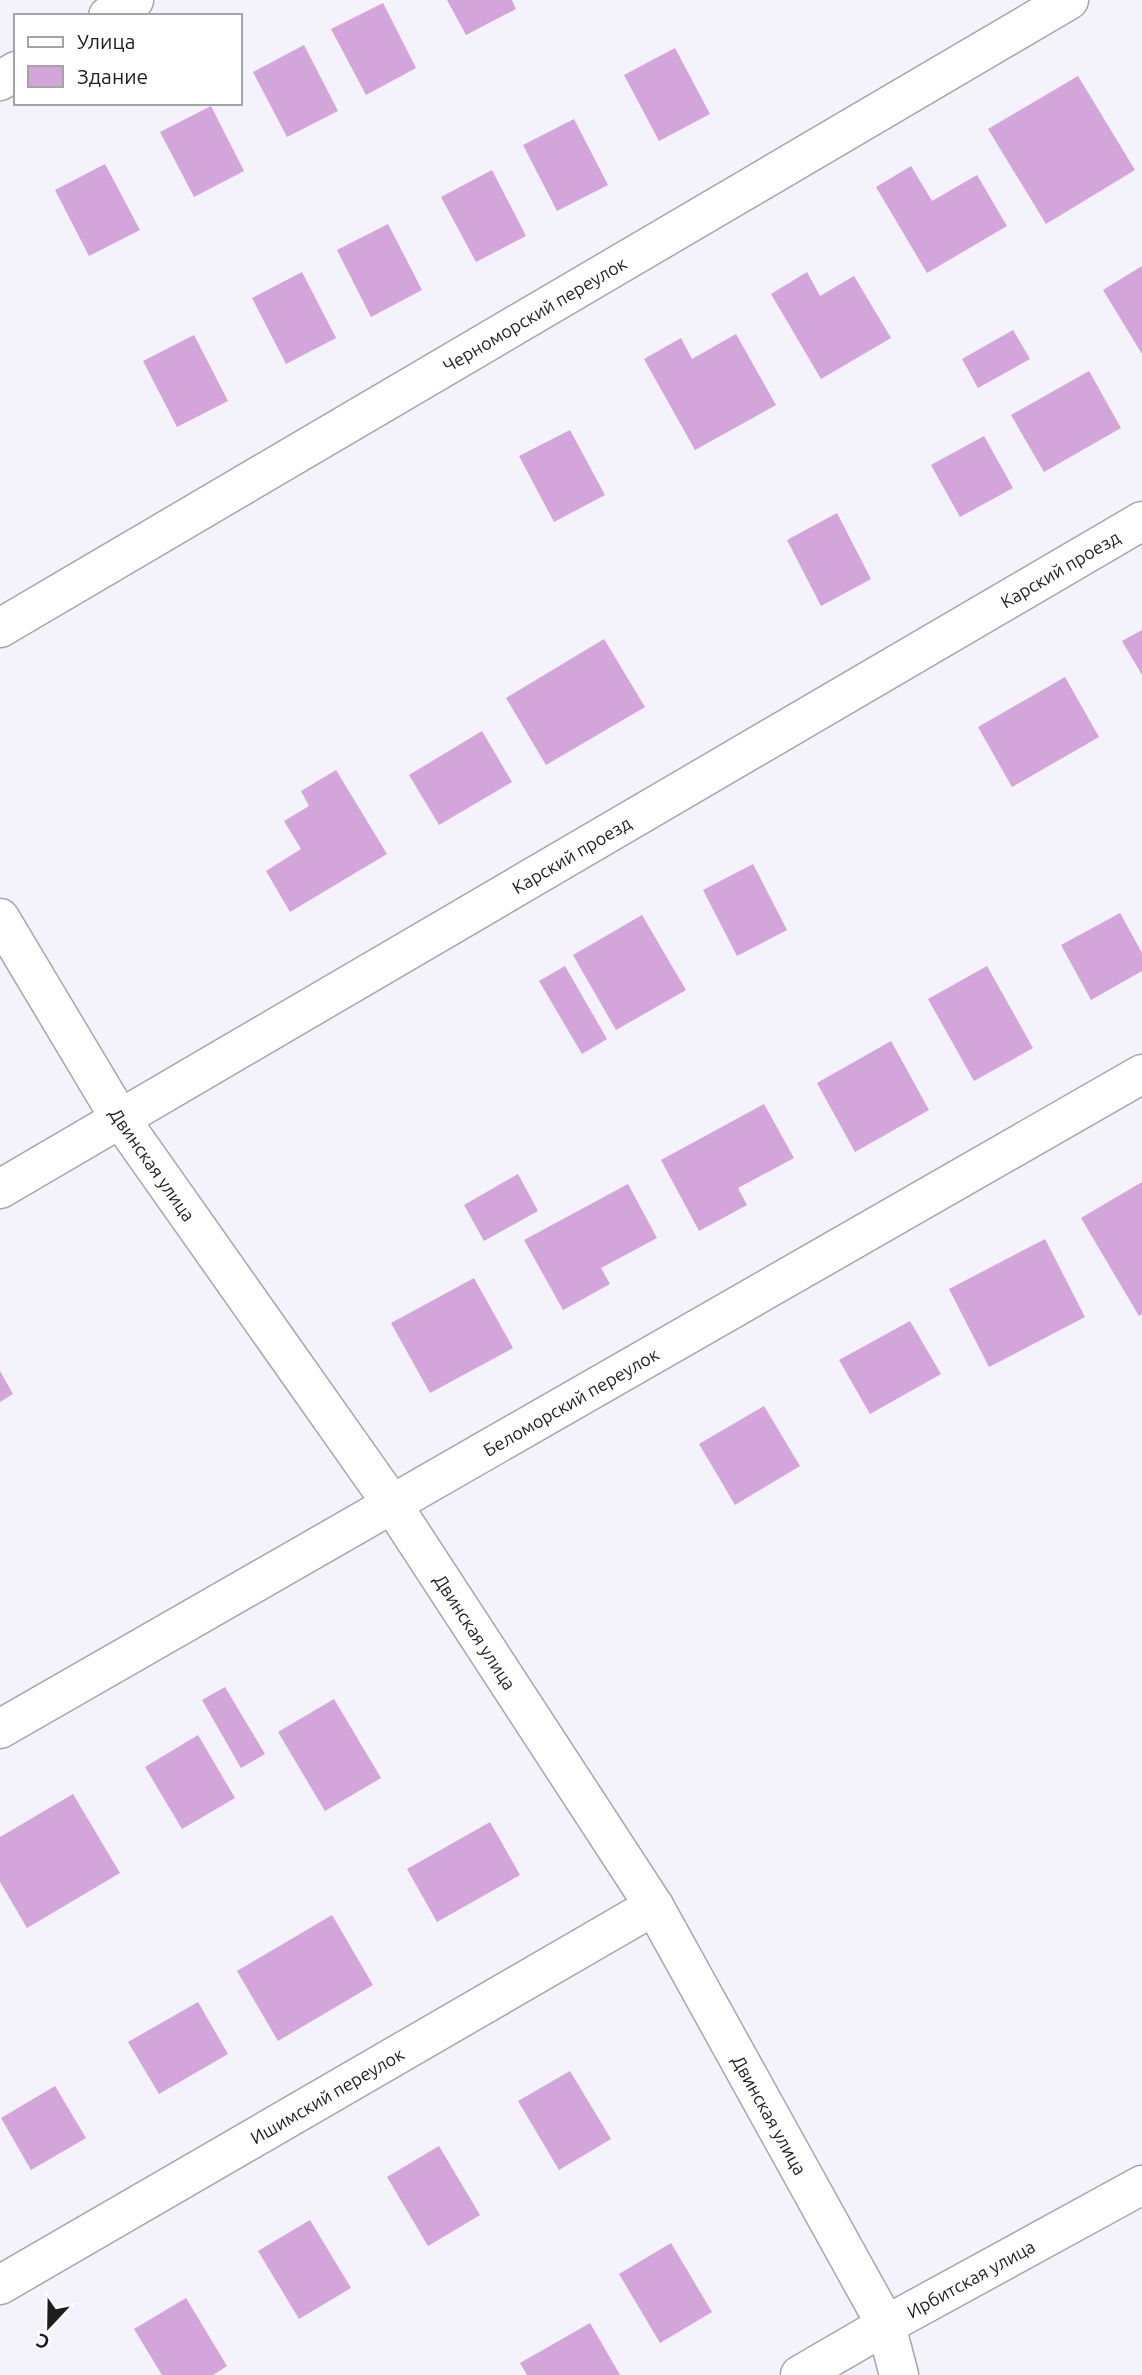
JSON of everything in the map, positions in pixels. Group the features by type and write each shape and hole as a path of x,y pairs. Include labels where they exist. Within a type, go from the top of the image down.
{"street":[{"path":"111,14 134,0"},
{"name":"Черноморский переулок","path":"0,628 1069,0"},
{"name":"Карский проезд","path":"0,1189 1142,521"},
{"name":"Двинская улица","path":"0,918 119,1117 392,1504 654,1906 886,2325 899,2375"},
{"name":"Беломорский переулок","path":"0,1729 1142,1074"},
{"name":"Ишимский переулок","path":"0,2285 654,1906"},
{"name":"Ирбитская улица","path":"800,2375 1142,2185"}],"building":[{"path":"447,0 512,0 516,9 466,35"},
{"path":"383,3 416,68 366,95 331,29"},
{"path":"304,45 338,111 287,137 253,72"},
{"path":"675,48 710,114 659,141 624,75"},
{"path":"1078,76 1135,170 1046,224 988,129"},
{"path":"211,106 244,171 194,197 160,132"},
{"path":"574,119 608,185 557,211 523,145"},
{"path":"105,164 140,230 89,256 55,190"},
{"path":"911,166 932,201 977,175 1007,226 927,273 876,187"},
{"path":"492,170 526,236 476,262 441,197"},
{"path":"388,224 422,290 371,317 337,250"},
{"path":"1142,266 1142,354 1103,290"},
{"path":"302,272 336,338 286,364 252,298"},
{"path":"807,272 820,296 854,276 891,338 821,379 771,294"},
{"path":"1013,330 1030,359 978,388 962,359"},
{"path":"736,334 776,405 695,450 644,359 681,338 692,359"},
{"path":"194,335 228,401 177,427 143,361"},
{"path":"1089,371 1121,428 1044,472 1011,415"},
{"path":"570,430 605,495 554,522 519,456"},
{"path":"984,436 1013,488 960,517 931,465"},
{"path":"837,513 871,579 821,606 787,540"},
{"path":"1142,630 1142,675 1122,641"},
{"path":"604,639 645,707 546,765 506,698"},
{"path":"1065,677 1099,737 1012,787 978,727"},
{"path":"482,731 512,782 439,825 409,775"},
{"path":"336,770 387,854 290,912 266,871 301,849 284,821 309,806 301,791"},
{"path":"753,864 787,930 737,956 703,890"},
{"path":"1120,913 1142,953 1142,971 1091,1000 1061,945"},
{"path":"642,915 686,990 616,1030 573,955"},
{"path":"565,966 607,1039 582,1054 539,981"},
{"path":"987,966 1033,1048 974,1081 928,999"},
{"path":"891,1041 929,1110 855,1152 817,1083"},
{"path":"764,1104 794,1158 738,1188 747,1205 699,1231 661,1160"},
{"path":"518,1174 538,1211 484,1241 464,1205"},
{"path":"1142,1182 1142,1314 1139,1316 1081,1218"},
{"path":"628,1184 657,1238 601,1268 610,1284 563,1310 524,1240"},
{"path":"1045,1239 1085,1317 989,1367 949,1289"},
{"path":"474,1278 513,1348 430,1393 391,1323"},
{"path":"910,1321 941,1374 870,1414 839,1360"},
{"path":"0,1371 13,1394 0,1402"},
{"path":"764,1406 800,1466 735,1505 699,1444"},
{"path":"225,1687 265,1754 241,1768 202,1700"},
{"path":"334,1699 381,1778 325,1811 278,1732"},
{"path":"198,1735 235,1798 182,1829 145,1767"},
{"path":"73,1794 120,1873 27,1928 0,1882 0,1837"},
{"path":"490,1822 520,1875 437,1922 407,1869"},
{"path":"332,1915 373,1985 278,2041 237,1971"},
{"path":"198,2002 228,2054 159,2094 128,2042"},
{"path":"570,2071 611,2139 559,2170 518,2101"},
{"path":"55,2086 86,2138 31,2170 1,2118"},
{"path":"439,2146 480,2215 428,2246 387,2177"},
{"path":"310,2220 351,2288 299,2319 258,2251"},
{"path":"671,2243 712,2312 660,2343 619,2274"},
{"path":"186,2298 227,2366 213,2375 162,2375 134,2329"},
{"path":"590,2323 620,2375 527,2375 520,2363"}]}
